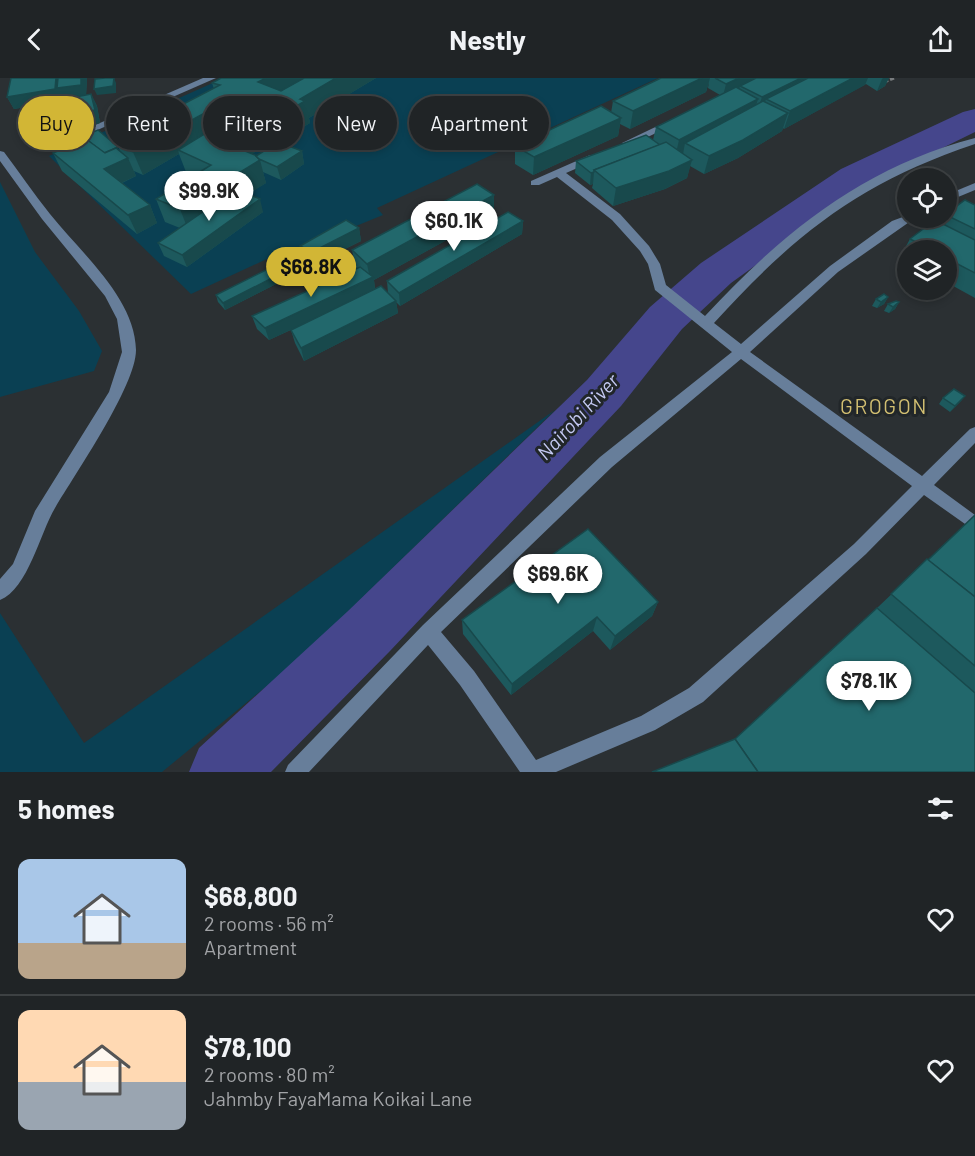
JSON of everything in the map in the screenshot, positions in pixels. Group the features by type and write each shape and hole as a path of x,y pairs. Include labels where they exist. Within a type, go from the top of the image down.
{"street":[{"path":"94,128 211,78"},
{"path":"536,183 684,117"},
{"path":"707,323 754,271 807,226 861,189 949,149 975,141"},
{"path":"0,154 46,216 110,294 124,319 129,352 116,393 41,516 19,569 0,592"},
{"path":"558,172 616,217 645,249 654,264 660,287 741,352 975,524"},
{"path":"957,195 975,186"},
{"path":"295,772 429,631 606,462 741,352 834,269 897,224"},
{"path":"429,631 466,678 532,772 648,723 696,696 860,549 975,433"}],"path":[{"path":"884,83 894,78"}],"shaded area":[{"path":"224,78 658,78 549,128 549,96 409,96 409,150 502,150 377,208 383,215 285,255 282,252 191,294 49,156 62,150 94,150 94,136 106,131 106,150 191,150 191,96 184,96"},
{"path":"0,182 35,252 79,311 102,351 94,371 0,397"},
{"path":"555,410 296,662 162,772 0,772 0,613 84,743"}],"building":[{"path":"11,78 56,78 55,89 7,97"},
{"path":"58,78 81,78 81,85 57,88"},
{"path":"114,78 113,86 94,89 95,79"},
{"path":"221,78 266,78 258,82 281,91 304,78 336,78 303,97 203,96 203,114 191,120 191,100 220,85 212,83"},
{"path":"661,78 702,78 633,111 613,101"},
{"path":"715,78 739,78 726,84"},
{"path":"756,78 801,78 762,97 740,86"},
{"path":"808,78 853,78 790,111 766,99"},
{"path":"736,87 758,99 679,140 656,127"},
{"path":"763,101 788,113 743,140 709,156 685,143"},
{"path":"601,106 621,118 534,157 522,150 549,150 549,130"},
{"path":"98,130 106,137 106,150 111,150 104,153 94,145 94,132"},
{"path":"203,135 203,150 243,150 255,155 260,160 180,209 156,199 211,165 178,150 191,150 191,142"},
{"path":"646,135 660,145 591,173 576,161"},
{"path":"666,142 692,160 669,171 616,188 594,170"},
{"path":"94,145 105,153 118,150 128,158 104,169 150,205 128,215 53,153 60,150 94,150"},
{"path":"265,150 302,151 277,167 256,156"},
{"path":"477,184 494,195 367,264 352,250"},
{"path":"236,189 260,199 182,255 158,243"},
{"path":"965,200 975,205 975,229 957,220 957,206"},
{"path":"508,212 523,221 399,293 387,281"},
{"path":"346,220 359,228 312,252 300,246"},
{"path":"924,228 951,228 975,240 975,273 957,264 957,240 910,239"},
{"path":"360,267 373,277 265,328 252,316"},
{"path":"270,268 278,275 223,303 216,295"},
{"path":"381,286 396,301 301,348 291,330"},
{"path":"884,294 888,297 881,302 876,299"},
{"path":"899,302 893,307 888,304"},
{"path":"954,389 965,396 955,406 943,398"},
{"path":"975,515 975,597 928,560"},
{"path":"588,529 658,602 615,636 597,617 512,684 462,620"},
{"path":"927,559 975,597 975,666 891,594"},
{"path":"877,608 975,693 975,772 758,772 735,739"},
{"path":"735,739 758,772 652,772"}],"waterway":[{"name":"Nairobi River","path":"223,772 369,631 604,393 666,318 716,273 854,177 975,119"}],"district":[{"name":"GROGON","path":"884,407"}]}
